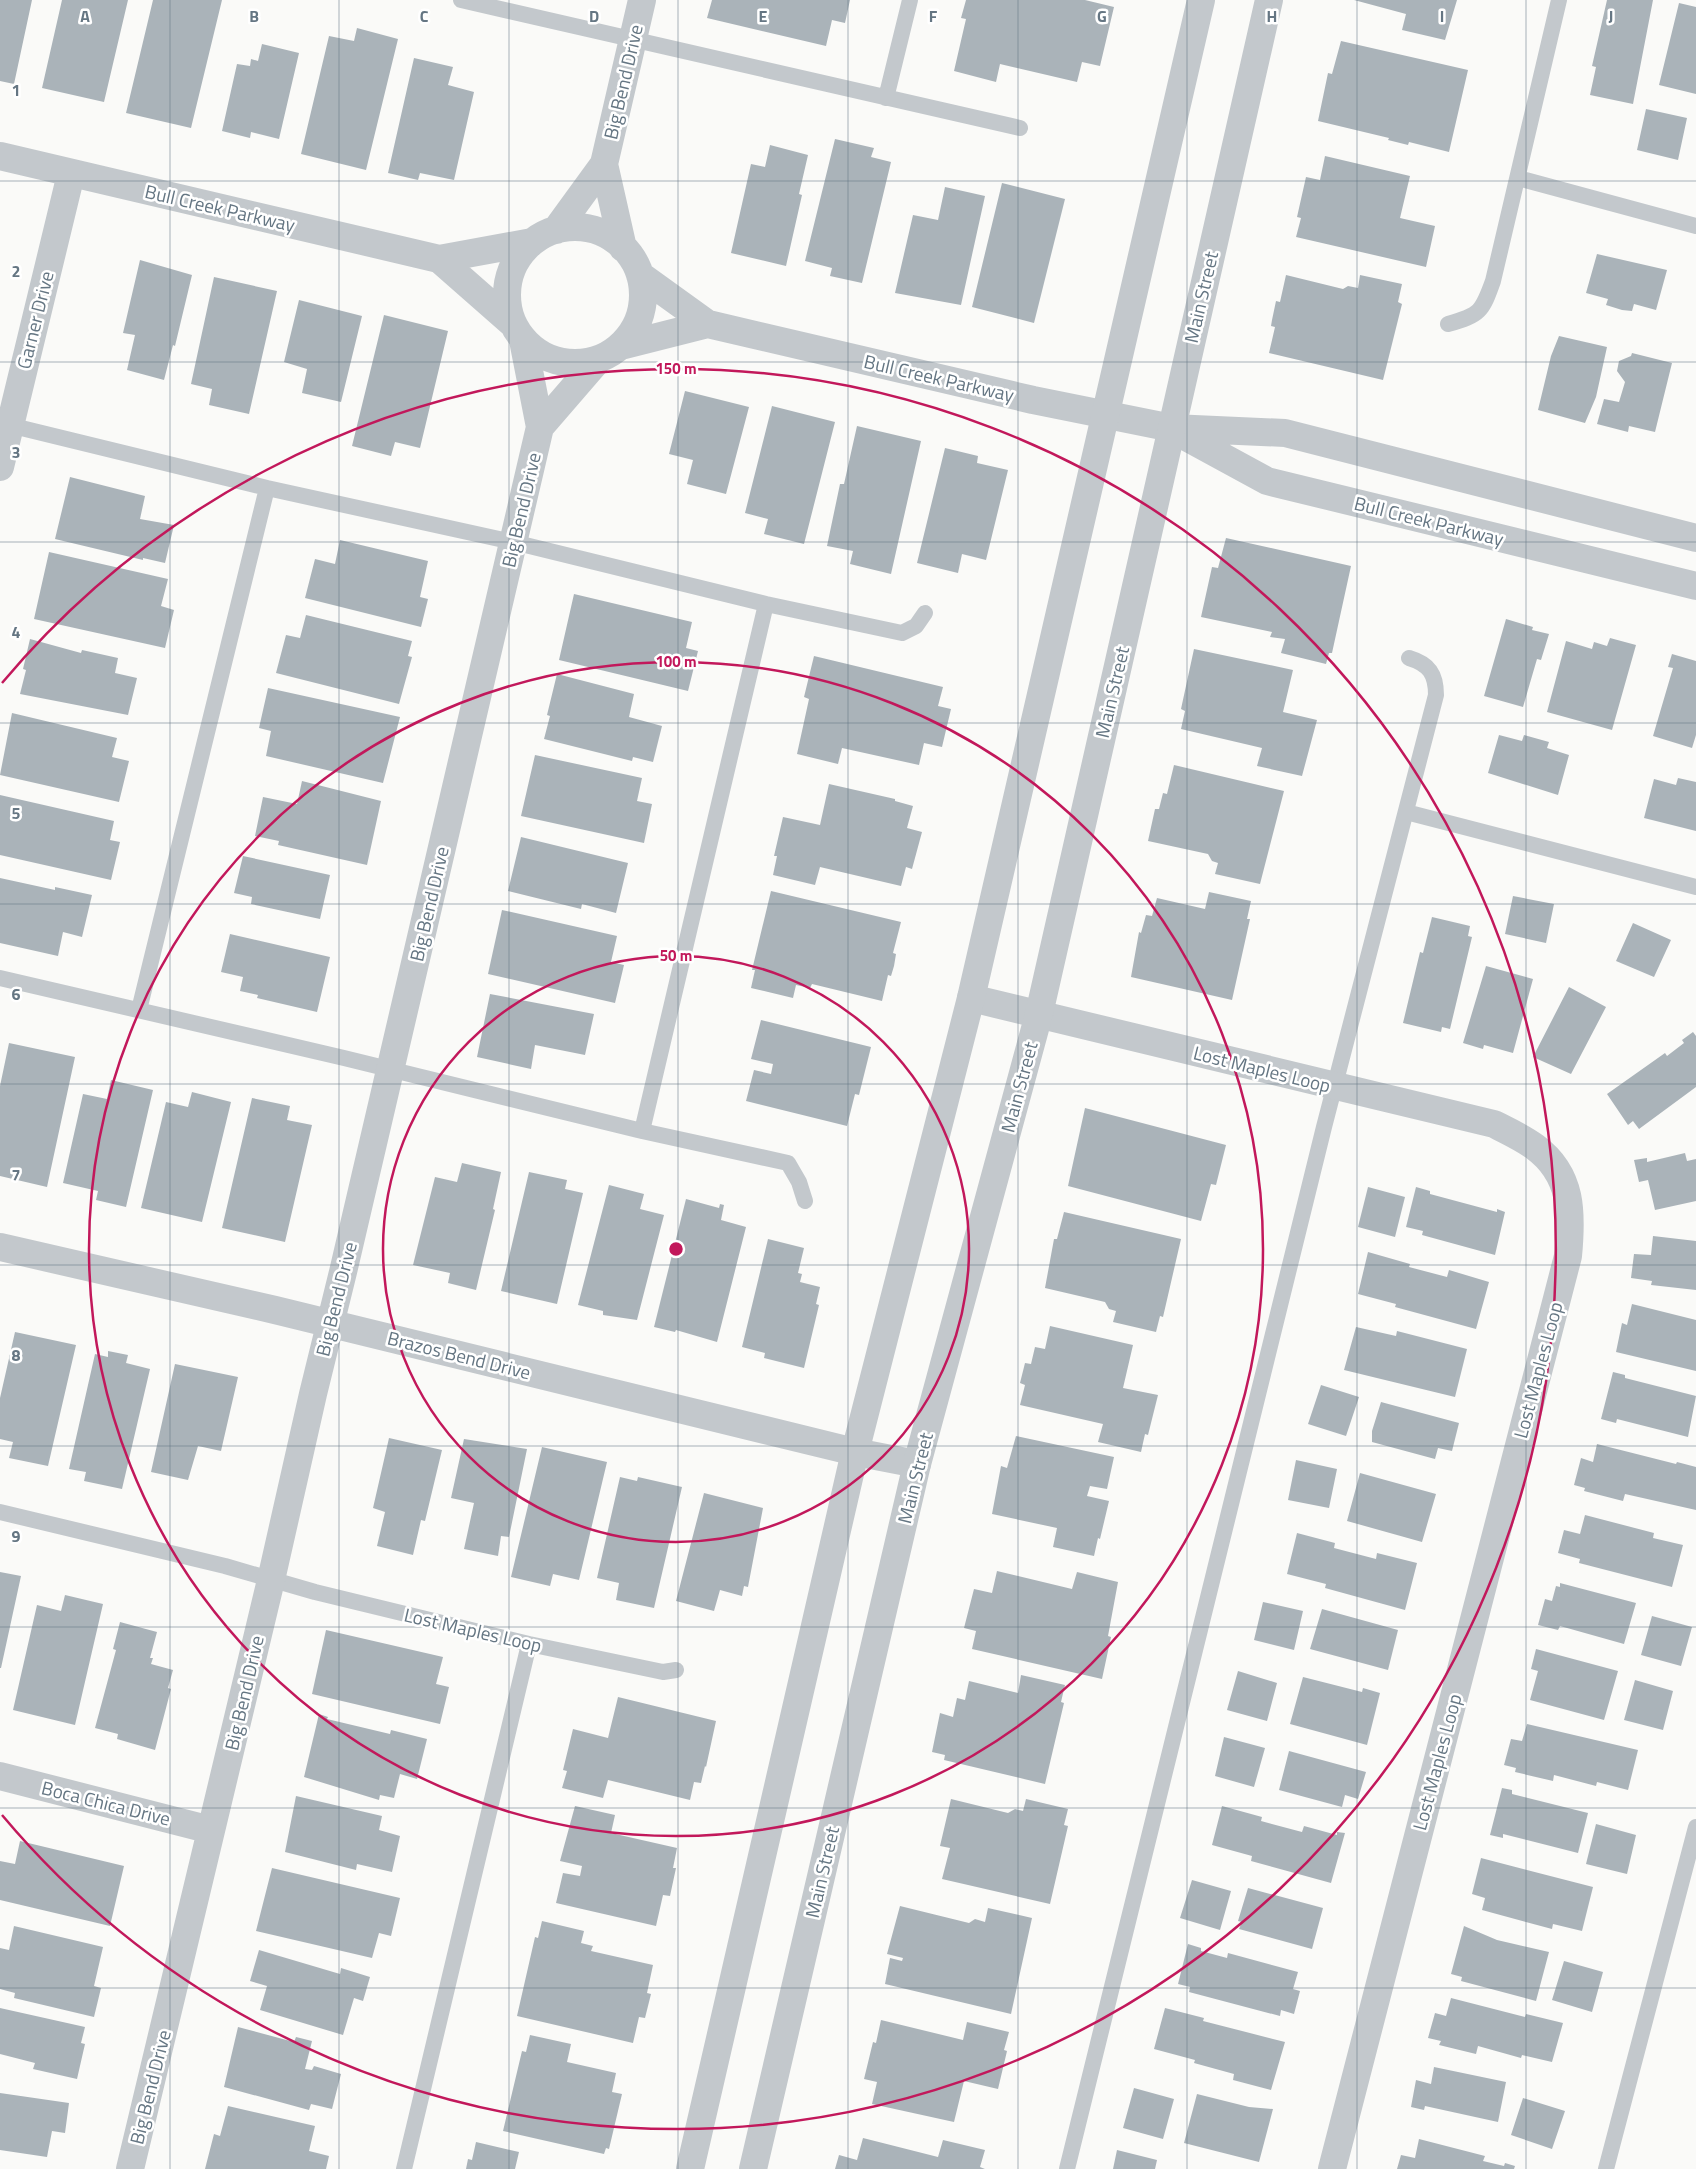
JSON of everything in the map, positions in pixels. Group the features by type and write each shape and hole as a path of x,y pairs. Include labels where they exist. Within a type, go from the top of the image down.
{"street":[{"name":"Big Bend Drive","path":"556,230 604,164 642,0"},
{"path":"690,2169 855,1452 970,998 1201,0"},
{"name":"Main Street","path":"753,2169 917,1464 1039,1014 1269,0"},
{"name":"Bull Creek Parkway","path":"0,156 439,259 532,242"},
{"name":"Big Bend Drive","path":"604,164 623,248"},
{"name":"Garner Drive","path":"0,467 71,174"},
{"path":"574,227 592,229 609,236 633,260 640,275 643,294 641,314 633,331 621,346 596,360 565,363 549,359 518,332 507,302 508,279 517,259 532,242 556,230 574,227"},
{"name":"Bull Creek Parkway","path":"439,259 518,332"},
{"name":"Bull Creek Parkway","path":"640,275 708,324 1034,400 1172,428 1285,434 1696,538"},
{"name":"Bull Creek Parkway","path":"621,346 708,324"},
{"name":"Big Bend Drive","path":"130,2169 271,1580 312,1394 331,1324 391,1070 540,427 518,332"},
{"name":"Big Bend Drive","path":"540,427 596,360"},
{"name":"Bull Creek Parkway","path":"1172,428 1267,481 1696,586"},
{"name":"Lost Maples Loop","path":"970,998 1494,1124 1536,1147 1562,1175 1571,1217 1568,1256 1332,2169"},
{"name":"Brazos Bend Drive","path":"0,1247 331,1324 855,1452 917,1464"},
{"name":"Boca Chica Drive","path":"0,1776 211,1830"}],"lane":[{"path":"461,0 1020,128"},
{"path":"886,98 910,0"},
{"path":"1448,324 1473,317 1486,302 1493,281 1518,178 1559,0"},
{"path":"1518,178 1696,226"},
{"path":"9,425 267,488 513,542 766,604 902,633 916,626 925,613"},
{"path":"139,1010 267,488"},
{"path":"642,1131 766,604"},
{"path":"1067,2169 1334,1087 1436,695 1434,673 1423,662 1409,658"},
{"path":"1406,812 1696,887"},
{"path":"0,978 642,1131 788,1163 798,1182 804,1201"},
{"name":"Lost Maples Loop","path":"0,1512 225,1566 271,1580 529,1644 663,1672 676,1670"},
{"path":"404,2169 529,1644"},
{"path":"1606,2169 1696,1827"}],"building":[{"path":"0,0 32,0 14,84 0,81"},
{"path":"62,0 128,0 104,102 42,88"},
{"path":"153,0 222,0 191,128 126,113"},
{"path":"712,0 850,0 845,23 832,20 826,46 707,18"},
{"path":"966,0 1085,0 1114,7 1100,66 1082,62 1077,82 1000,64 996,82 954,71 966,19 961,18"},
{"path":"1354,0 1457,0 1445,40 1402,30 1406,14"},
{"path":"1607,0 1653,0 1633,104 1590,95 1596,67 1592,66"},
{"path":"1679,3 1696,7 1696,94 1659,85"},
{"path":"357,28 398,39 366,170 301,154 329,36 354,41"},
{"path":"1341,41 1468,70 1449,152 1409,142 1408,145 1388,140 1389,138 1318,121 1328,73 1332,74"},
{"path":"262,44 299,53 279,139 251,132 250,138 222,131 237,64 250,66 251,59 258,61"},
{"path":"414,58 453,67 448,85 474,92 454,180 420,173 418,180 388,173"},
{"path":"1646,109 1687,118 1678,160 1637,150"},
{"path":"835,139 874,148 871,157 891,162 862,283 830,276 832,268 805,261"},
{"path":"770,145 808,155 799,194 802,195 786,266 731,253 751,164 765,167"},
{"path":"1325,156 1410,176 1400,218 1435,226 1426,267 1296,237 1301,218 1297,217 1306,177 1320,180"},
{"path":"1002,183 1065,199 1034,323 972,307"},
{"path":"945,187 985,196 961,305 895,293 913,215 938,220"},
{"path":"1597,254 1667,270 1656,310 1634,304 1632,311 1622,310 1606,305 1608,299 1586,293"},
{"path":"140,260 192,275 175,346 173,345 164,380 127,370 135,335 123,333"},
{"path":"1286,275 1343,289 1348,286 1358,288 1360,275 1402,284 1398,302 1402,304 1383,380 1269,353 1275,327 1271,326 1276,301 1280,302"},
{"path":"214,277 277,291 249,414 209,405 212,389 191,384"},
{"path":"299,300 362,316 341,402 302,393 307,369 284,362"},
{"path":"384,315 448,331 420,448 395,442 391,456 352,446"},
{"path":"1559,336 1607,347 1596,397 1585,423 1538,410 1551,356"},
{"path":"1632,353 1672,363 1655,432 1629,426 1628,432 1597,424 1604,399 1619,402 1625,382 1617,371 1619,361 1631,356"},
{"path":"685,391 749,407 726,494 687,484 693,460 669,454"},
{"path":"772,406 835,422 804,544 764,534 768,519 745,513"},
{"path":"857,426 921,441 891,574 850,564 853,551 827,546 840,484 844,484"},
{"path":"945,448 978,456 977,463 1008,470 986,560 962,554 958,573 917,563"},
{"path":"70,477 145,496 140,519 174,525 165,563 143,558 143,560 55,539"},
{"path":"1226,538 1351,566 1332,653 1329,653 1326,664 1281,653 1285,639 1270,637 1272,632 1201,617 1212,567 1218,568"},
{"path":"340,540 428,561 420,597 428,599 421,627 305,598 315,559 335,564"},
{"path":"49,552 168,579 161,606 174,610 165,648 34,619"},
{"path":"574,594 692,622 686,648 698,651 688,691 559,660"},
{"path":"306,615 412,641 408,656 412,657 399,704 276,673 286,635 300,638"},
{"path":"1506,619 1533,627 1532,630 1549,634 1541,660 1537,659 1523,707 1484,696"},
{"path":"1610,638 1636,645 1612,730 1547,712 1566,641 1592,649 1594,642 1607,646"},
{"path":"30,639 81,653 82,650 118,658 115,673 137,678 128,715 20,694 26,670 23,669"},
{"path":"1194,649 1293,670 1283,712 1317,720 1302,776 1257,766 1262,748 1181,729 1185,711 1181,709"},
{"path":"1672,654 1696,661 1696,735 1692,748 1653,736 1673,668 1668,667"},
{"path":"814,656 943,687 938,706 951,709 942,747 924,743 919,765 842,748 838,764 797,754 809,699 804,697"},
{"path":"557,674 634,694 629,717 662,726 653,762 633,757 632,761 544,739 550,716 547,715"},
{"path":"268,688 400,717 383,783 266,756 271,731 259,728"},
{"path":"12,713 117,738 112,757 129,761 119,802 0,775"},
{"path":"1499,735 1522,741 1524,735 1549,742 1547,748 1569,755 1558,795 1488,773"},
{"path":"535,755 642,778 637,801 652,804 644,843 521,816"},
{"path":"1174,765 1284,791 1260,884 1215,874 1218,863 1212,861 1208,854 1148,841 1155,809 1159,809 1163,793 1167,794"},
{"path":"1678,778 1696,782 1696,831 1644,818 1654,779 1676,785"},
{"path":"302,781 381,801 367,865 278,845 279,841 255,836 263,797 297,804"},
{"path":"829,784 895,799 895,801 913,806 907,828 922,832 912,869 906,867 901,886 820,867 815,885 773,875 777,856 774,856 783,817 820,825"},
{"path":"0,795 114,821 110,840 120,842 111,880 0,855"},
{"path":"521,837 628,863 616,913 582,904 581,909 508,891"},
{"path":"243,856 330,875 320,919 251,904 252,897 234,893"},
{"path":"0,878 55,890 55,887 92,895 82,937 63,932 58,956 0,943"},
{"path":"771,891 901,922 893,953 896,954 894,966 891,976 888,975 882,1001 812,984 810,988 796,985 793,998 751,988 755,970 752,970"},
{"path":"1209,892 1251,901 1247,919 1250,919 1232,1000 1131,977 1139,932 1141,933 1146,915 1152,916 1157,898 1205,909"},
{"path":"1513,896 1554,904 1546,943 1505,934"},
{"path":"502,910 617,936 611,962 624,965 615,1003 488,974"},
{"path":"1432,917 1470,926 1468,936 1472,937 1450,1029 1442,1027 1441,1032 1403,1023 1420,952 1423,953"},
{"path":"1633,923 1671,940 1654,977 1616,961"},
{"path":"230,934 330,957 317,1012 257,998 258,995 240,991 243,977 221,972"},
{"path":"1486,966 1533,979 1513,1053 1484,1045 1483,1049 1463,1043"},
{"path":"1569,987 1606,1007 1571,1074 1533,1057"},
{"path":"490,994 594,1014 585,1055 535,1045 531,1069 477,1057"},
{"path":"761,1020 871,1047 859,1095 855,1094 847,1126 746,1101 754,1070 771,1074 773,1064 751,1059"},
{"path":"1693,1032 1696,1036 1696,1087 1639,1129 1633,1121 1628,1125 1607,1094 1665,1053 1667,1056 1684,1043 1682,1040"},
{"path":"9,1043 75,1057 47,1187 0,1176 0,1086"},
{"path":"111,1080 153,1090 126,1207 96,1200 98,1191 63,1183 83,1094 107,1099"},
{"path":"192,1092 231,1102 202,1222 141,1208 166,1102 188,1107"},
{"path":"252,1098 290,1106 287,1120 312,1125 285,1242 222,1228"},
{"path":"1085,1108 1226,1145 1216,1185 1211,1184 1201,1221 1068,1186"},
{"path":"1685,1153 1687,1161 1696,1159 1696,1201 1655,1210 1648,1180 1639,1182 1634,1160 1647,1158 1647,1162"},
{"path":"462,1163 501,1172 493,1209 495,1210 476,1290 448,1283 450,1273 413,1265 435,1177 457,1182"},
{"path":"529,1172 567,1180 565,1189 583,1193 557,1304 501,1291"},
{"path":"609,1185 644,1194 640,1209 664,1215 637,1320 603,1315 603,1311 578,1305"},
{"path":"1368,1187 1405,1197 1395,1237 1358,1227"},
{"path":"1416,1187 1430,1191 1430,1194 1497,1212 1497,1209 1505,1212 1495,1255 1422,1235 1423,1231 1406,1227"},
{"path":"686,1199 719,1208 720,1204 724,1205 721,1220 746,1227 717,1342 676,1330 675,1332 654,1327"},
{"path":"1064,1212 1181,1239 1163,1317 1160,1316 1156,1332 1113,1322 1116,1311 1109,1309 1105,1302 1045,1288 1054,1239 1057,1239"},
{"path":"1653,1236 1696,1241 1696,1290 1651,1285 1652,1281 1631,1278 1634,1254 1651,1255"},
{"path":"768,1239 804,1248 798,1273 802,1274 800,1282 820,1287 816,1304 819,1305 804,1368 764,1358 765,1353 742,1347"},
{"path":"1368,1252 1410,1264 1409,1267 1447,1277 1449,1270 1489,1282 1476,1329 1395,1307 1396,1304 1358,1294"},
{"path":"1632,1304 1696,1320 1696,1371 1616,1352 1622,1323 1627,1325"},
{"path":"1050,1326 1133,1345 1123,1388 1158,1395 1148,1435 1145,1434 1141,1452 1098,1442 1103,1424 1020,1405 1025,1385 1020,1383 1025,1363 1031,1364 1035,1347 1045,1349"},
{"path":"1356,1327 1396,1336 1397,1331 1467,1349 1455,1397 1344,1370"},
{"path":"15,1332 76,1345 48,1466 9,1458 13,1442 0,1439 0,1398"},
{"path":"108,1351 128,1355 126,1363 150,1369 122,1489 84,1481 86,1472 69,1469 95,1354 108,1357"},
{"path":"175,1364 238,1377 221,1451 198,1446 188,1480 151,1472"},
{"path":"1613,1372 1625,1375 1625,1378 1696,1396 1688,1437 1617,1419 1616,1423 1601,1419"},
{"path":"1321,1385 1359,1397 1346,1436 1308,1424"},
{"path":"1381,1402 1459,1423 1452,1451 1438,1448 1435,1459 1372,1442 1372,1431"},
{"path":"1016,1436 1114,1457 1107,1489 1090,1486 1087,1496 1109,1501 1094,1556 1053,1547 1057,1528 992,1514 1001,1466 1007,1468"},
{"path":"389,1438 442,1450 425,1521 421,1520 413,1555 377,1546 385,1512 373,1508"},
{"path":"464,1439 527,1449 509,1537 501,1536 498,1556 464,1549 474,1503 451,1498"},
{"path":"1597,1444 1676,1464 1677,1462 1696,1467 1696,1510 1625,1494 1623,1501 1584,1491 1585,1488 1574,1485 1581,1458 1593,1462"},
{"path":"542,1447 607,1462 579,1580 553,1574 550,1586 511,1577"},
{"path":"1296,1460 1337,1469 1329,1508 1288,1500"},
{"path":"1360,1473 1436,1494 1422,1542 1347,1521"},
{"path":"620,1477 637,1481 638,1477 682,1487 654,1608 616,1600 619,1583 597,1578"},
{"path":"704,1493 763,1508 748,1587 744,1586 742,1596 720,1590 714,1611 676,1601"},
{"path":"1585,1515 1654,1533 1653,1538 1683,1545 1672,1587 1579,1563 1580,1559 1558,1553 1564,1530 1580,1534"},
{"path":"1297,1533 1335,1543 1334,1548 1376,1559 1377,1553 1417,1563 1405,1610 1325,1588 1326,1584 1287,1574"},
{"path":"997,1571 1072,1589 1077,1572 1118,1582 1108,1636 1111,1637 1102,1679 972,1649 976,1631 964,1628 974,1589 992,1593"},
{"path":"0,1572 21,1576 1,1668 0,1668"},
{"path":"1560,1583 1636,1603 1624,1644 1560,1626 1558,1630 1538,1625 1545,1599 1552,1601 1556,1586 1560,1587"},
{"path":"65,1595 103,1604 75,1725 13,1710 37,1605 61,1611"},
{"path":"1263,1602 1303,1611 1294,1650 1254,1640"},
{"path":"1322,1609 1398,1630 1388,1670 1310,1649"},
{"path":"1652,1616 1692,1627 1681,1666 1641,1655"},
{"path":"120,1622 157,1632 150,1658 153,1658 151,1664 173,1670 168,1688 171,1689 155,1750 117,1739 118,1734 95,1728 116,1650 113,1649"},
{"path":"326,1630 443,1657 436,1684 449,1687 440,1724 312,1694"},
{"path":"1536,1649 1618,1671 1604,1720 1530,1700 1538,1671 1531,1669"},
{"path":"1238,1671 1277,1683 1267,1721 1227,1710"},
{"path":"1021,1675 1065,1685 1061,1702 1064,1703 1045,1784 944,1760 945,1755 932,1752 940,1713 953,1717 957,1698 965,1700 969,1681 1018,1693"},
{"path":"1303,1677 1362,1692 1363,1688 1380,1693 1367,1745 1290,1724"},
{"path":"1635,1680 1673,1691 1663,1730 1624,1720"},
{"path":"618,1697 716,1721 701,1783 694,1782 690,1800 608,1780 603,1798 562,1788 567,1771 563,1770 573,1729 608,1738"},
{"path":"319,1714 328,1717 327,1719 390,1734 391,1730 427,1739 417,1779 400,1774 394,1798 380,1795 379,1800 304,1777"},
{"path":"1527,1724 1638,1750 1628,1790 1597,1782 1596,1786 1554,1775 1553,1781 1515,1772 1516,1768 1504,1765 1511,1739 1522,1741"},
{"path":"1224,1737 1265,1748 1254,1787 1215,1776"},
{"path":"1289,1751 1366,1772 1358,1799 1345,1795 1342,1807 1279,1790"},
{"path":"1502,1788 1512,1790 1512,1794 1588,1813 1578,1853 1503,1834 1503,1838 1490,1835"},
{"path":"296,1796 382,1816 379,1830 400,1836 392,1872 357,1864 356,1870 285,1852"},
{"path":"951,1799 1008,1813 1015,1809 1023,1811 1026,1799 1068,1809 1064,1825 1068,1826 1050,1904 942,1879 950,1848 940,1846"},
{"path":"575,1806 615,1815 611,1833 677,1848 673,1868 676,1868 670,1896 663,1895 656,1926 556,1903 563,1873 580,1876 582,1866 560,1861"},
{"path":"1222,1806 1262,1817 1261,1821 1302,1832 1304,1826 1337,1835 1337,1832 1345,1833 1331,1883 1251,1861 1252,1856 1212,1845"},
{"path":"1596,1824 1636,1835 1627,1874 1586,1864"},
{"path":"20,1841 124,1866 110,1926 0,1900 0,1861 15,1864"},
{"path":"1481,1858 1593,1887 1582,1931 1553,1924 1552,1929 1482,1910 1485,1898 1472,1894"},
{"path":"272,1868 400,1898 391,1936 379,1933 372,1958 256,1931"},
{"path":"1192,1880 1231,1891 1220,1930 1180,1918"},
{"path":"1248,1888 1323,1908 1312,1949 1239,1929 1242,1922 1238,1921"},
{"path":"900,1906 969,1923 975,1919 985,1922 988,1908 1032,1918 1011,2014 885,1984 890,1958 902,1961 903,1958 887,1954"},
{"path":"542,1921 584,1931 581,1943 593,1946 591,1951 653,1965 647,1993 651,1994 645,2018 639,2017 633,2043 517,2016 535,1937 538,1938"},
{"path":"14,1926 103,1947 94,1986 101,1988 94,2017 14,1998 15,1993 0,1989 0,1948 9,1950"},
{"path":"1464,1926 1497,1940 1549,1952 1536,2001 1461,1981 1462,1977 1451,1974"},
{"path":"1188,1944 1201,1948 1201,1951 1227,1958 1228,1953 1298,1972 1293,1989 1300,1991 1294,2014 1281,2010 1280,2016 1189,1992 1190,1987 1178,1984"},
{"path":"259,1950 340,1974 341,1968 370,1977 363,2001 354,1998 343,2035 260,2010 267,1986 250,1981"},
{"path":"1564,1961 1603,1972 1592,2012 1552,2000"},
{"path":"1451,1998 1525,2017 1526,2014 1563,2023 1552,2062 1522,2055 1521,2058 1478,2046 1476,2054 1439,2045 1441,2041 1428,2038 1435,2013 1446,2016"},
{"path":"0,2008 85,2027 81,2043 85,2044 77,2079 33,2069 35,2063 0,2054"},
{"path":"1165,2008 1204,2018 1203,2021 1285,2042 1271,2090 1233,2080 1234,2074 1194,2063 1195,2060 1154,2049"},
{"path":"881,2020 963,2040 967,2022 1009,2032 1004,2050 1007,2051 998,2089 964,2081 954,2122 872,2104 877,2082 864,2079 873,2042 876,2043"},
{"path":"238,2027 294,2042 296,2037 312,2041 305,2069 312,2070 314,2066 341,2074 332,2109 311,2104 309,2110 224,2087"},
{"path":"530,2035 571,2044 567,2062 616,2073 612,2092 622,2094 609,2149 606,2148 604,2154 503,2131 522,2051 526,2052"},
{"path":"1434,2067 1506,2082 1498,2122 1425,2106 1424,2110 1411,2107 1416,2080 1431,2084"},
{"path":"1134,2088 1174,2099 1163,2139 1123,2128"},
{"path":"0,2093 69,2103 65,2133 52,2131 47,2157 0,2150"},
{"path":"1197,2094 1249,2107 1273,2109 1259,2162 1184,2143"},
{"path":"1523,2098 1565,2111 1552,2149 1511,2135"},
{"path":"228,2106 315,2126 309,2151 329,2156 326,2169 205,2169 214,2134 220,2136"},
{"path":"863,2138 938,2157 943,2140 985,2150 980,2167 985,2169 835,2169 839,2155 857,2160"},
{"path":"1419,2139 1485,2156 1483,2161 1504,2166 1505,2163 1515,2166 1514,2169 1397,2169 1401,2155 1415,2158"},
{"path":"476,2142 519,2152 515,2169 466,2169 468,2159 472,2160"},
{"path":"1117,2150 1157,2160 1155,2169 1113,2169"}]}
